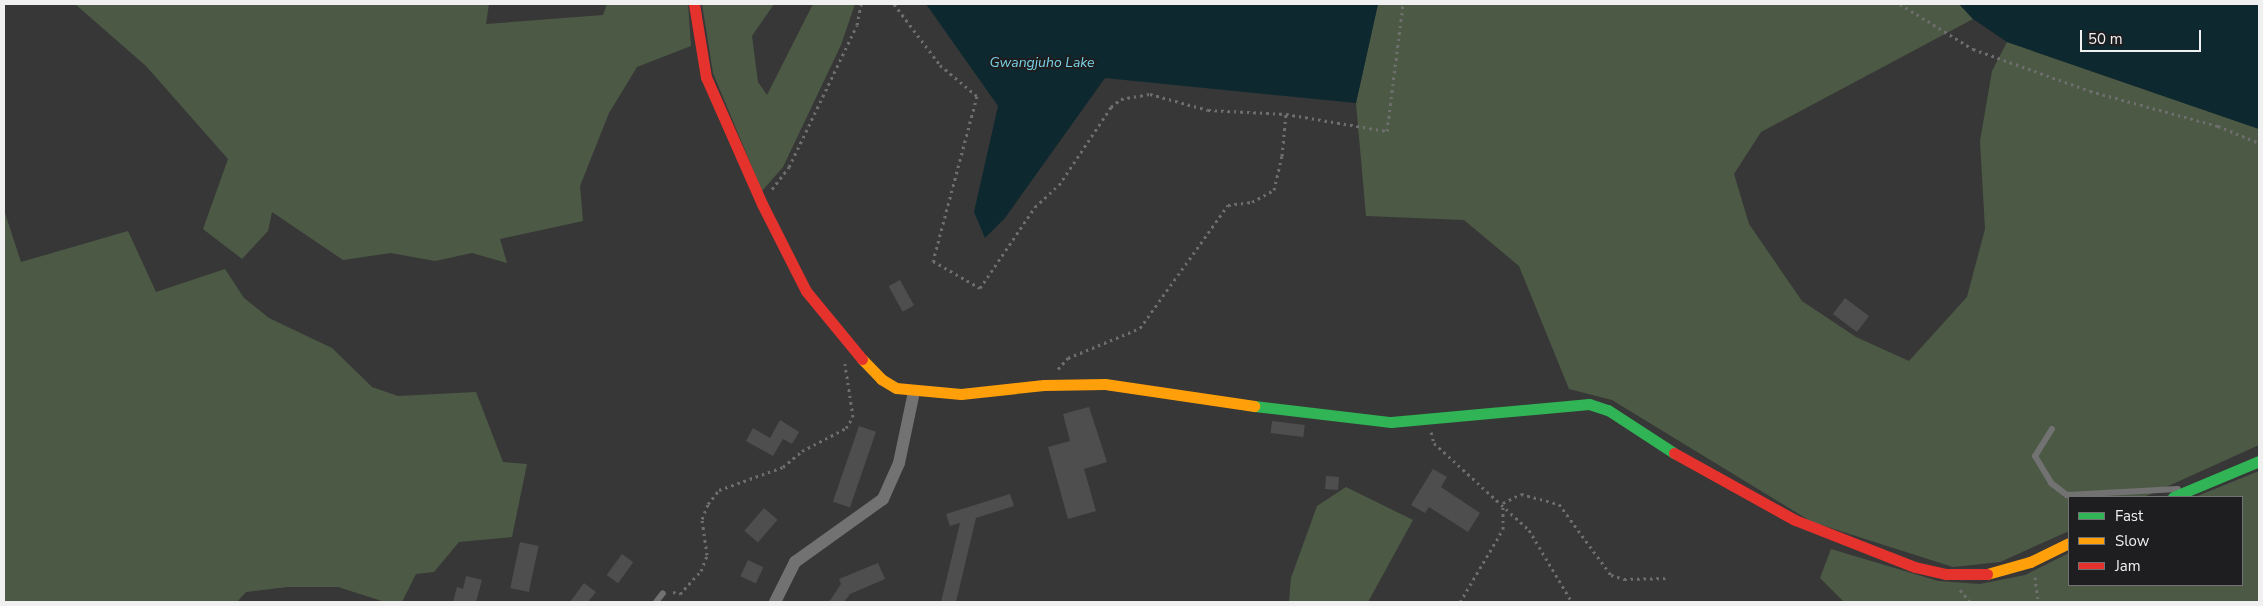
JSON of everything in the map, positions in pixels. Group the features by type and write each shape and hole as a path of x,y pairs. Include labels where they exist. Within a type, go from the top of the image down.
{"street":[{"path":"694,4 706,77 762,204 806,292 850,348 881,379 896,388 914,392 961,394 1044,385 1105,384 1213,401 1391,422 1428,421 1542,406 1589,404 1608,410 1652,440 1795,520 1915,567 1946,574 1983,575 2030,562 2068,543"},
{"path":"775,602 795,562 883,499 899,463 914,392"},
{"path":"2175,496 2259,461"}],"lane":[{"path":"2052,429 2036,456 2051,483 2067,495 2140,488 2192,489"},
{"path":"656,602 663,593"}],"path":[{"path":"762,204 789,167 857,25 861,4"},
{"path":"894,4 940,65 976,96 933,261 980,288 1035,207 1059,186 1111,107 1121,99 1150,94 1208,110 1286,114 1387,131 1403,4"},
{"path":"1900,4 1973,49 2090,91 2218,126 2259,143"},
{"path":"1044,385 1068,358 1140,328 1176,282 1228,205 1252,202 1274,190 1282,156 1286,114"},
{"path":"663,593 680,594 701,571 707,555 702,519 708,504 719,490 783,467 802,451 846,428 852,417 843,368 850,348"},
{"path":"1428,421 1434,443 1503,503 1529,530 1572,602"},
{"path":"1503,503 1521,494 1559,504 1611,575 1624,579 1669,578"},
{"path":"1460,602 1503,529 1503,503"},
{"path":"2030,562 2039,591 2038,602"}],"green space":[{"path":"75,4 489,4 486,24 603,15 607,4 688,4 691,46 637,67 609,113 580,186 583,221 500,239 507,263 472,253 435,261 391,253 343,260 272,212 268,231 242,259 203,229 228,159 146,66"},
{"path":"702,4 774,4 752,36 758,82 767,95 813,4 855,4 841,45 783,167 762,191 713,73"},
{"path":"1378,4 1959,4 1973,19 1761,132 1734,174 1749,224 1802,301 1856,337 1909,361 1967,297 1985,229 1980,141 1992,71 2007,42 2259,129 2259,445 2146,496 2068,496 2068,531 2000,562 1953,567 1812,522 1612,400 1569,389 1519,266 1464,220 1366,216 1356,103"},
{"path":"4,210 21,262 128,231 156,292 225,269 244,298 269,318 332,348 372,387 398,396 476,392 503,462 527,464 512,537 459,542 434,572 416,574 402,602 385,602 338,587 288,587 246,592 237,602 4,602"},
{"path":"2259,471 2259,602 1844,602 1820,578 1831,549 1938,581 1980,584 2025,575 2068,554 2068,586 2243,586 2243,496 2197,496"},
{"path":"1346,487 1413,520 1368,602 1289,602 1291,578 1317,506"}],"water":[{"name":"Gwangjuho Lake","path":"926,4 1378,4 1356,103 1105,78 1005,218 985,238 974,212 998,106"},
{"path":"1959,4 2259,4 2259,129 2007,42 1973,19"}],"building":[{"path":"900,280 914,305 903,312 889,286"},
{"path":"1845,298 1869,316 1857,332 1833,314"},
{"path":"1089,407 1107,462 1084,469 1096,511 1068,519 1048,447 1070,441 1063,414"},
{"path":"780,420 799,432 792,444 783,439 773,456 746,441 753,428 770,438"},
{"path":"1272,421 1305,425 1303,437 1271,433"},
{"path":"859,426 876,432 850,508 833,502"},
{"path":"1433,469 1447,477 1441,487 1480,513 1468,532 1429,507 1425,513 1411,505"},
{"path":"1326,476 1339,477 1338,490 1325,489"},
{"path":"1010,494 1014,506 976,518 956,602 941,602 960,523 950,526 946,514"},
{"path":"764,508 778,520 758,542 744,531"},
{"path":"520,542 539,546 529,592 510,588"},
{"path":"622,554 633,562 618,583 607,575"},
{"path":"748,560 763,567 756,583 740,576"},
{"path":"878,563 885,579 850,594 844,602 829,602 841,584 839,579"},
{"path":"466,576 482,580 476,602 453,602 457,587 463,589"},
{"path":"584,583 596,592 588,602 570,602"}],"traffic: fast":[{"path":"1254,406 1391,422 1589,404 1608,410 1674,453"},
{"path":"2175,496 2259,461"}],"traffic: slow":[{"path":"862,359 881,379 896,388 961,394 1044,385 1105,384 1254,406"},
{"path":"1987,574 2030,562 2068,543"}],"traffic: jam":[{"path":"694,4 706,77 762,204 806,291 862,359"},
{"path":"1674,453 1795,520 1915,567 1946,574 1987,574"}]}
